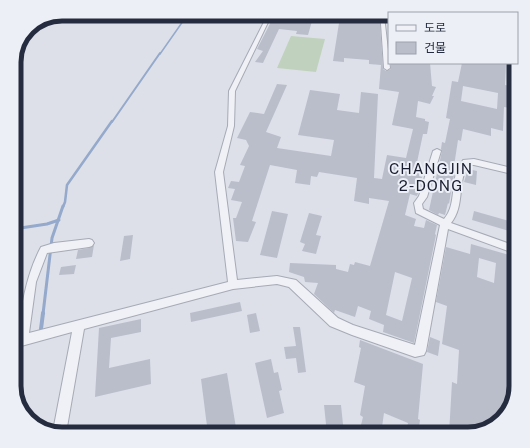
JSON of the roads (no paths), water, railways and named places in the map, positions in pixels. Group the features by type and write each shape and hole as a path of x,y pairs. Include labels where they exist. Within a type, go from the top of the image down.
{"street":[{"path":"233,285 218,172 230,126 232,91 267,21"},
{"path":"382,21 387,68"},
{"path":"437,151 423,196 418,203 419,211 437,219 444,224 509,247"},
{"path":"21,340 233,285 277,280 292,283 334,322 352,330 420,351 444,224 451,219 453,214 460,169 466,162 474,162 509,170"},
{"path":"21,327 32,276 44,250 89,242"},
{"path":"60,427 80,326"}],"waterway":[{"path":"160,54 183,21"},
{"path":"112,122 160,53"},
{"path":"63,207 67,185 112,121"},
{"path":"58,220 63,206"},
{"path":"21,228 47,224 58,220"},
{"path":"43,314 52,238 58,220"},
{"path":"41,329 43,313"}],"district":[{"name":"CHANGJIN 2-DONG","path":"431,178"}]}
